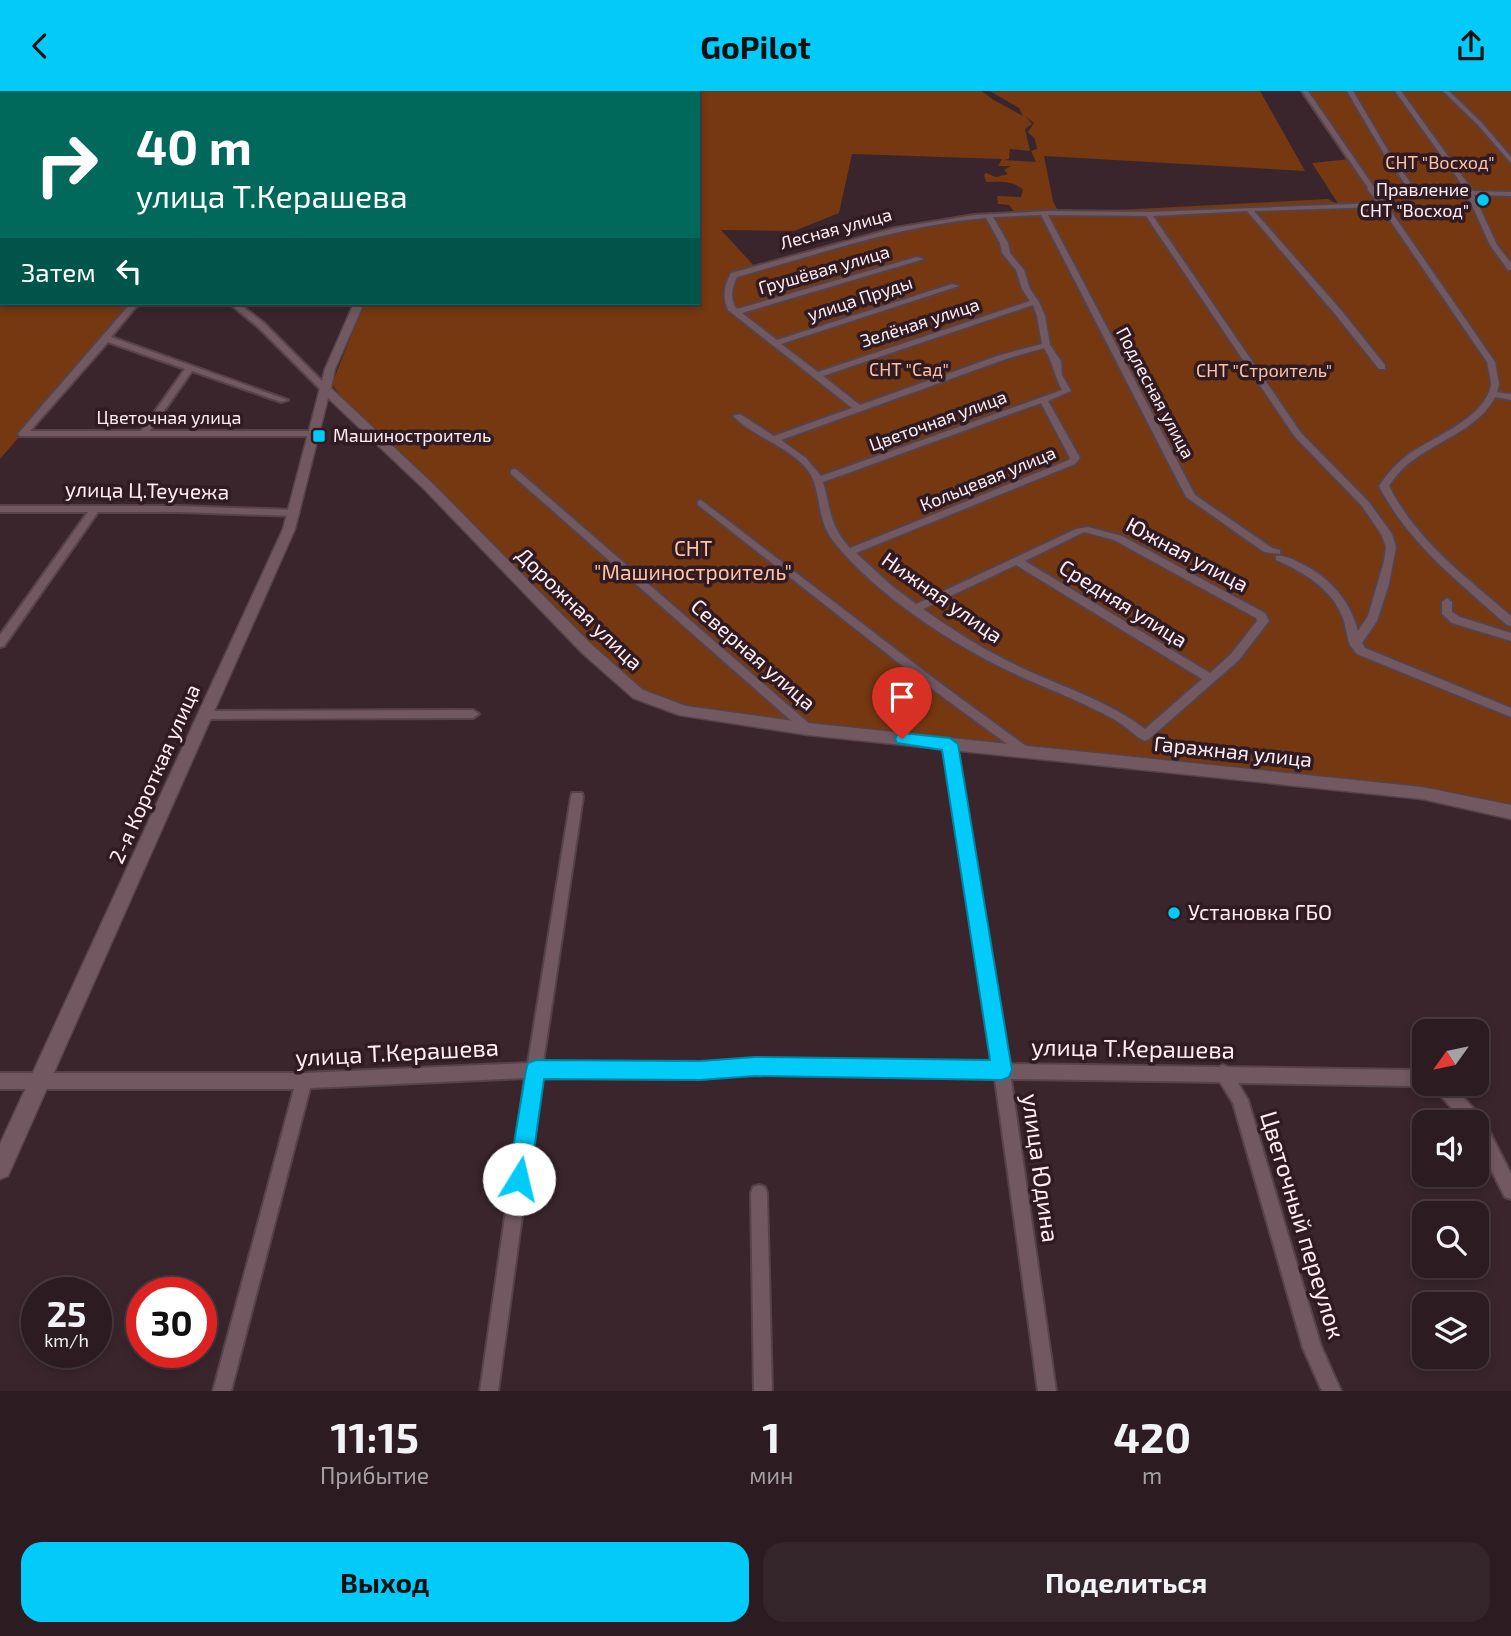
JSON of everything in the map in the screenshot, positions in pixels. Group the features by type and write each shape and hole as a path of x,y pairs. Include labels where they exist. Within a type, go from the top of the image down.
{"street":[{"path":"1306,91 1370,189 1491,362 1495,381 1492,394 1483,409 1465,424 1436,438 1401,462 1391,472 1384,486 1391,503 1407,526 1511,622"},
{"path":"1350,91 1387,154 1413,191"},
{"path":"1398,91 1471,194 1494,245 1511,268"},
{"path":"1446,91 1480,124 1511,161"},
{"path":"1370,189 1511,194"},
{"path":"1068,391 1058,375 1057,361 1046,345 1041,316 1035,302 1026,289 1020,270 1006,253 1004,243 989,216 1383,205"},
{"path":"1249,209 1382,367"},
{"path":"1148,213 1298,435 1314,455 1345,482 1381,526 1391,548 1372,619 1355,644"},
{"name":"Подлесная улица","path":"1044,214 1191,496 1278,555"},
{"name":"Лесная улица","path":"736,312 728,299 728,286 734,275 874,235 951,219 989,216"},
{"name":"Грушёвая улица","path":"736,312 920,259"},
{"name":"улица Пруды","path":"775,343 955,286"},
{"name":"Зелёная улица","path":"815,376 1035,302"},
{"path":"134,305 108,339 284,400"},
{"path":"236,305 261,325 326,390"},
{"name":"2-я Короткая улица","path":"0,1168 295,513 330,369 358,305"},
{"path":"736,312 858,408"},
{"name":"Цветочная улица","path":"108,339 50,400 23,434 144,433 316,426"},
{"path":"774,439 1003,357 1046,345"},
{"path":"144,433 190,368"},
{"name":"Дорожная улица","path":"326,390 429,487 587,649 638,694 684,711 808,729 950,744"},
{"name":"Цветочная улица","path":"820,480 1068,391"},
{"path":"1492,394 1511,397"},
{"name":"Кольцевая улица","path":"849,552 1072,462 1075,458 1043,399"},
{"path":"316,426 331,412 348,412"},
{"path":"737,416 799,456 820,480"},
{"name":"Северная улица","path":"514,472 808,729"},
{"name":"Нижняя улица","path":"820,480 821,500 828,526 849,552 876,578 975,649 1107,711 1133,725 1145,736 1211,679"},
{"path":"701,503 921,675 1026,752"},
{"name":"улица Ц.Теучежа","path":"0,509 295,513"},
{"path":"0,643 94,509"},
{"path":"916,608 1084,531"},
{"name":"Южная улица","path":"1084,531 1118,538 1261,616 1263,621"},
{"path":"1278,555 1318,576 1333,590 1345,607 1355,644 1361,651 1511,713"},
{"name":"Средняя улица","path":"1016,560 1211,679"},
{"path":"1447,602 1447,614 1456,620 1511,637"},
{"path":"1211,679 1235,657 1263,621"},
{"path":"206,715 473,714"},
{"name":"Гаражная улица","path":"950,744 1422,793 1511,812"},
{"name":"улица Юдина","path":"950,744 1002,1070 1047,1391"},
{"path":"489,1391 536,1070 541,1014 577,797"},
{"name":"улица Т.Керашева","path":"0,1081 304,1081 536,1070 700,1071 755,1066 1412,1078"},
{"name":"Цветочный переулок","path":"1223,1073 1240,1100 1312,1348 1332,1391"},
{"path":"222,1391 304,1081"},
{"name":"улица Т.Керашева","path":"1451,1096 1464,1110"},
{"path":"1489,1149 1511,1191"},
{"path":"759,1193 763,1391"}],"green space":[{"path":"700,91 982,91 1023,116 1019,108 990,91 1260,91 1305,171 1044,156 1053,201 1059,213 1328,199 1339,205 1312,163 1350,159 1305,91 1511,91 1511,812 1422,793 808,728 648,699 401,461 409,460 339,394 332,384 363,305 700,305","holes":["1025,116 1034,123 1028,132 1035,139 1037,149 1031,151 1036,162 1004,160 1009,159 1010,149 1030,151 1025,129 1032,124","852,154 1002,159 998,166 1011,166 1004,170 1008,174 996,177 986,173 984,175 986,182 1010,183 1023,190 1021,197 997,196 998,204 1009,205 1016,214 922,224 757,269 721,230 794,231 839,213"]},
{"path":"0,305 146,305 119,315 102,340 0,459"}],"place":[{"name":"Правление СНТ \"Восход\"","path":"1483,200"},
{"name":"Машиностроитель","path":"319,436"},
{"name":"Установка ГБО","path":"1174,913"}],"route":[{"path":"519,1179 536,1070 700,1071 755,1066 1002,1070 950,744 902,739"}],"park label":[{"name":"СНТ \"Восход\"","path":"1440,163"},
{"name":"СНТ \"Сад\"","path":"909,370"},
{"name":"СНТ \"Строитель\"","path":"1264,371"},
{"name":"СНТ \"Машиностроитель\"","path":"693,561"}]}
